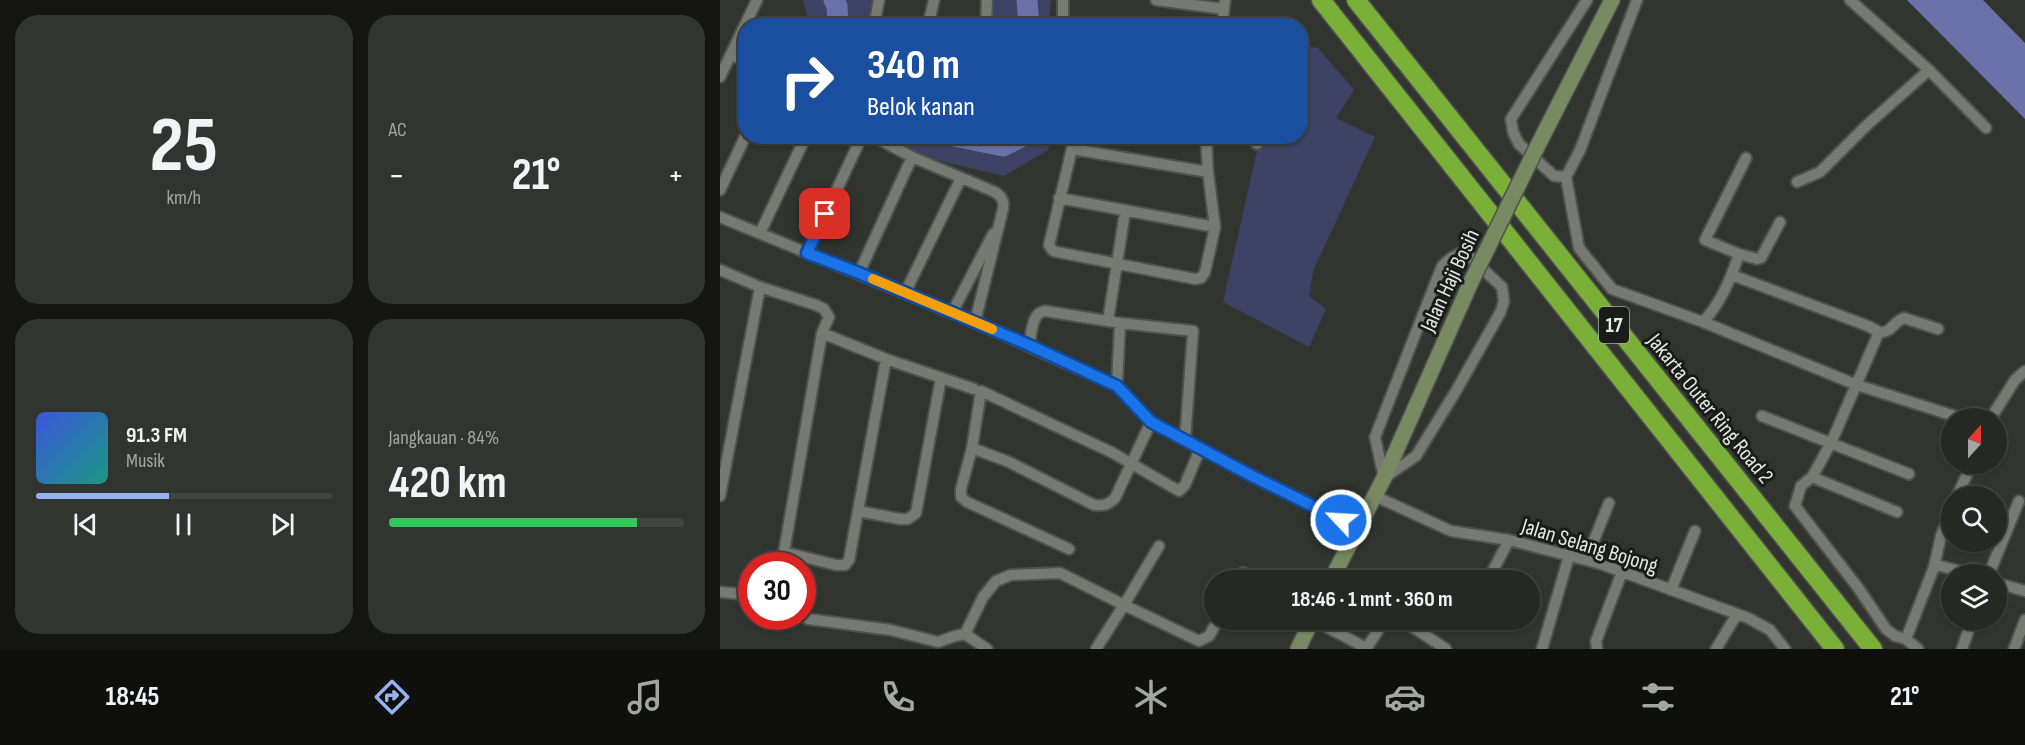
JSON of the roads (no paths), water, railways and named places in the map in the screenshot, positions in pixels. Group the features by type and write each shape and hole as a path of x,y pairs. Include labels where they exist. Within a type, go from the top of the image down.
{"highway":[{"name":"17","path":"1321,0 1835,649"},
{"name":"Jakarta Outer Ring Road 2","path":"1356,0 1873,649"}],"main road":[{"name":"Jalan Haji Bosih","path":"1336,570 1384,478 1471,282 1612,0"},
{"path":"1298,649 1308,630"}],"street":[{"path":"749,18 757,0"},
{"path":"876,18 879,0"},
{"path":"930,18 934,0"},
{"path":"987,0 987,18"},
{"path":"1063,0 1063,18"},
{"path":"1156,0 1225,5"},
{"path":"1566,177 1554,176 1519,144 1513,132 1511,119 1587,0"},
{"path":"1637,0 1580,150 1566,177 1579,248 1612,289 1703,322 1857,385 1941,412"},
{"path":"1850,0 1929,70 1986,128"},
{"path":"720,77 738,42"},
{"path":"732,55 738,58"},
{"path":"1797,182 1820,172 1867,125 1929,70"},
{"path":"720,190 742,144"},
{"path":"760,233 802,144"},
{"path":"807,253 858,144"},
{"path":"888,144 912,157 1000,195 1004,203 975,322"},
{"path":"1073,144 1049,245 1053,251 1195,279 1201,278 1205,272 1215,227 1206,144"},
{"path":"1072,149 1208,172"},
{"path":"859,273 912,157"},
{"path":"1746,159 1705,240 1757,259 1761,258 1780,222"},
{"path":"904,292 961,177"},
{"path":"1059,198 1215,227"},
{"path":"1108,321 1125,212"},
{"path":"720,217 975,322 1117,386 1151,422 1200,449 1358,527"},
{"path":"952,313 1001,217"},
{"path":"1459,254 1470,257 1502,287 1504,301 1500,313 1416,456 1384,478 1375,437 1442,266 1450,258 1459,254"},
{"path":"1703,322 1713,311 1732,275 1739,254"},
{"path":"720,270 760,287 824,309 829,317 822,333 784,552"},
{"path":"1732,275 1879,332 1891,328 1899,319 1904,318 1938,329"},
{"path":"720,496 760,287"},
{"path":"1029,345 1035,316 1040,311 1193,331 1185,440"},
{"path":"1117,386 1120,323"},
{"path":"1879,332 1831,442 1812,477 1801,486 1795,506 1859,589 1886,629 1895,636 1906,639 1918,649"},
{"path":"822,333 974,389"},
{"path":"816,559 845,566 849,560 886,358"},
{"path":"1997,408 2015,380 2025,371"},
{"path":"858,511 900,519 913,517 917,510 941,378"},
{"path":"1069,549 1025,530 961,497 981,391 1054,424 1133,464 1179,491 1185,485 1200,449"},
{"path":"1762,416 1909,474"},
{"path":"972,448 1009,462 1094,505 1102,506 1109,504 1115,498 1151,422"},
{"path":"1812,477 1897,512"},
{"name":"Jalan Selang Bojong","path":"1375,496 1451,531 1509,540 1586,560 1748,618 1770,630 1785,649"},
{"path":"1993,564 2019,501"},
{"path":"1586,560 1609,503"},
{"path":"1671,590 1695,531"},
{"path":"1906,639 1934,567 1941,536"},
{"path":"1493,570 1509,540"},
{"path":"1096,649 1159,546"},
{"path":"1542,649 1569,556"},
{"path":"1934,567 1941,566"},
{"path":"1597,649 1596,641 1622,572"},
{"path":"964,634 983,597 996,581 1011,575 1060,573 1199,641 1209,636 1212,630"},
{"path":"2007,586 2025,591"},
{"path":"720,592 738,594"},
{"path":"1716,649 1737,614"},
{"path":"816,619 891,630 938,642 964,634 987,649"},
{"path":"2014,649 2025,620"},
{"path":"1331,630 1366,649 1379,630"},
{"path":"1418,630 1446,649"},
{"path":"1962,649 1969,630"}],"waterway":[{"path":"834,0 838,18"},
{"path":"1027,0 1028,18"},
{"path":"993,144 1003,146 1007,144"}]}
